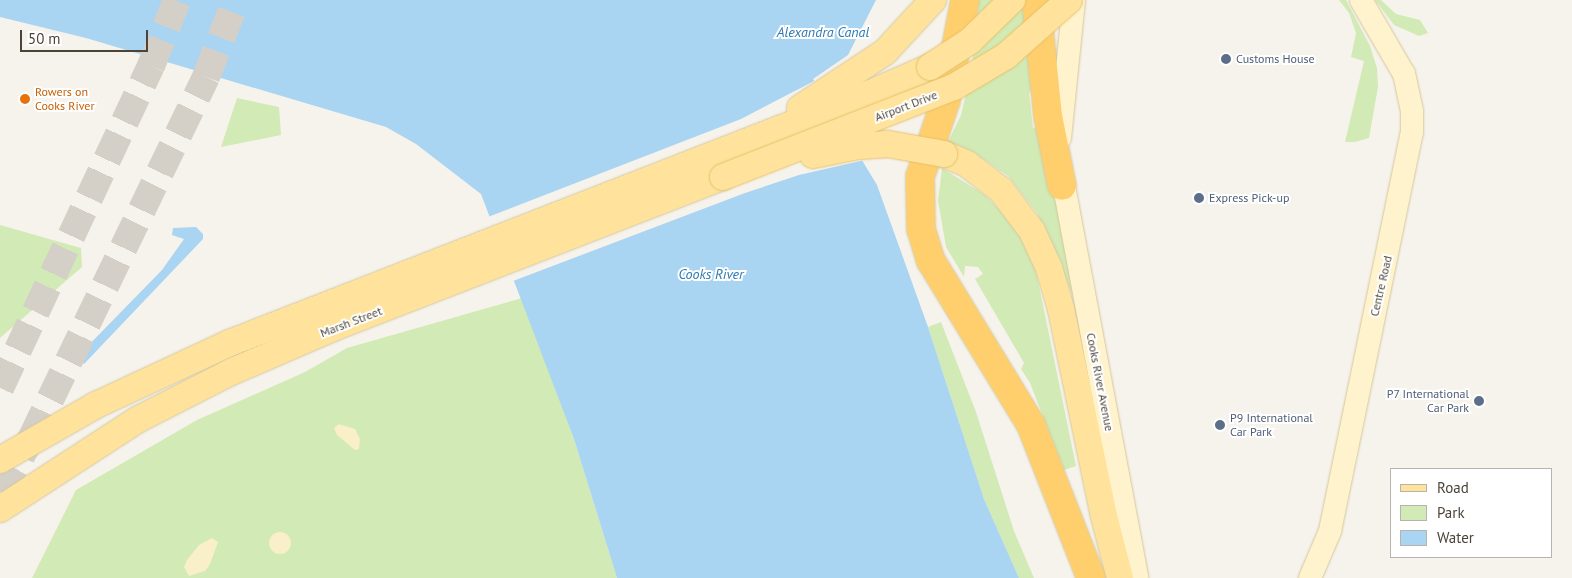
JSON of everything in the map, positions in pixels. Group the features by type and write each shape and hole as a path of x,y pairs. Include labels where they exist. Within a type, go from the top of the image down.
{"highway":[{"path":"965,0 946,100 920,177 921,229 931,261 1030,425 1091,578"},
{"path":"1036,0 1048,116 1062,186"}],"main road":[{"path":"718,166 778,121 860,70 902,36 933,0"},
{"path":"718,166 930,67 970,41 1012,0"},
{"name":"Airport Drive","path":"718,166 954,87 1006,56 1068,0"},
{"path":"718,166 858,146 904,145 944,154 967,164 1001,190 1032,231 1056,287 1103,512 1120,578"},
{"name":"Marsh Street","path":"0,460 96,405 185,363 413,285 718,166"},
{"name":"Marsh Street","path":"0,509 137,420 192,391 302,341 413,285"},
{"path":"1080,397 1088,495 1108,578"}],"street":[{"name":"Cooks River Avenue","path":"1074,0 1061,110 1062,186 1137,578"},
{"name":"Centre Road","path":"1310,578 1330,532 1373,316 1392,240 1412,132 1412,111 1404,74 1361,0"}],"green space":[{"path":"979,0 1027,0 1037,78 1029,93 1033,128 1043,126 1075,300 1037,213 1008,176 973,152 947,144 961,115 971,72"},
{"path":"1339,0 1346,0 1370,46 1377,68 1378,87 1369,138 1355,142 1345,142 1364,61 1351,57 1356,33 1349,13"},
{"path":"1375,0 1381,0 1396,14 1420,20 1428,33 1419,36 1394,25"},
{"path":"237,98 279,107 281,135 221,147"},
{"path":"942,168 985,195 1000,210 1005,206 1020,231 1036,271 1076,466 1064,470 1030,383 1021,369 1024,363 975,279 983,274 978,267 965,266 964,277 946,247 938,201"},
{"path":"0,225 81,248 82,267 0,338"},
{"path":"522,298 574,439 617,578 32,578 76,490 197,420 305,372 347,348"},
{"path":"941,322 976,412 1014,531 1034,578 1019,578 984,499 928,327"}],"sand":[{"path":"339,424 355,429 360,439 359,449 355,450 337,435 334,428"},
{"path":"280,532 288,535 291,543 288,551 280,554 272,551 269,543 272,535"},
{"path":"212,538 218,542 210,564 205,571 189,576 184,567 187,560 199,545"}],"water":[{"name":"Cooks River","path":"0,0 876,0 848,55 813,79 877,185 928,327 984,499 1019,578 617,578 574,439 481,194 416,144 386,127 86,38 0,17"},
{"path":"196,227 203,234 203,239 84,364 77,357 162,270 184,239 172,235 173,228"}],"pier":[{"path":"816,80 865,160 799,175 745,193 513,281 488,217 741,119"}],"tunnel":[{"path":"0,388 151,66 177,0"},
{"path":"0,492 32,437 206,77 236,0"}],"place":[{"name":"Customs House","path":"1226,59"},
{"name":"Rowers on Cooks River","path":"25,99"},
{"name":"Express Pick-up","path":"1199,198"},
{"name":"P7 International Car Park","path":"1479,401"},
{"name":"P9 International Car Park","path":"1220,425"}],"water label":[{"name":"Alexandra Canal","path":"823,32"}]}
